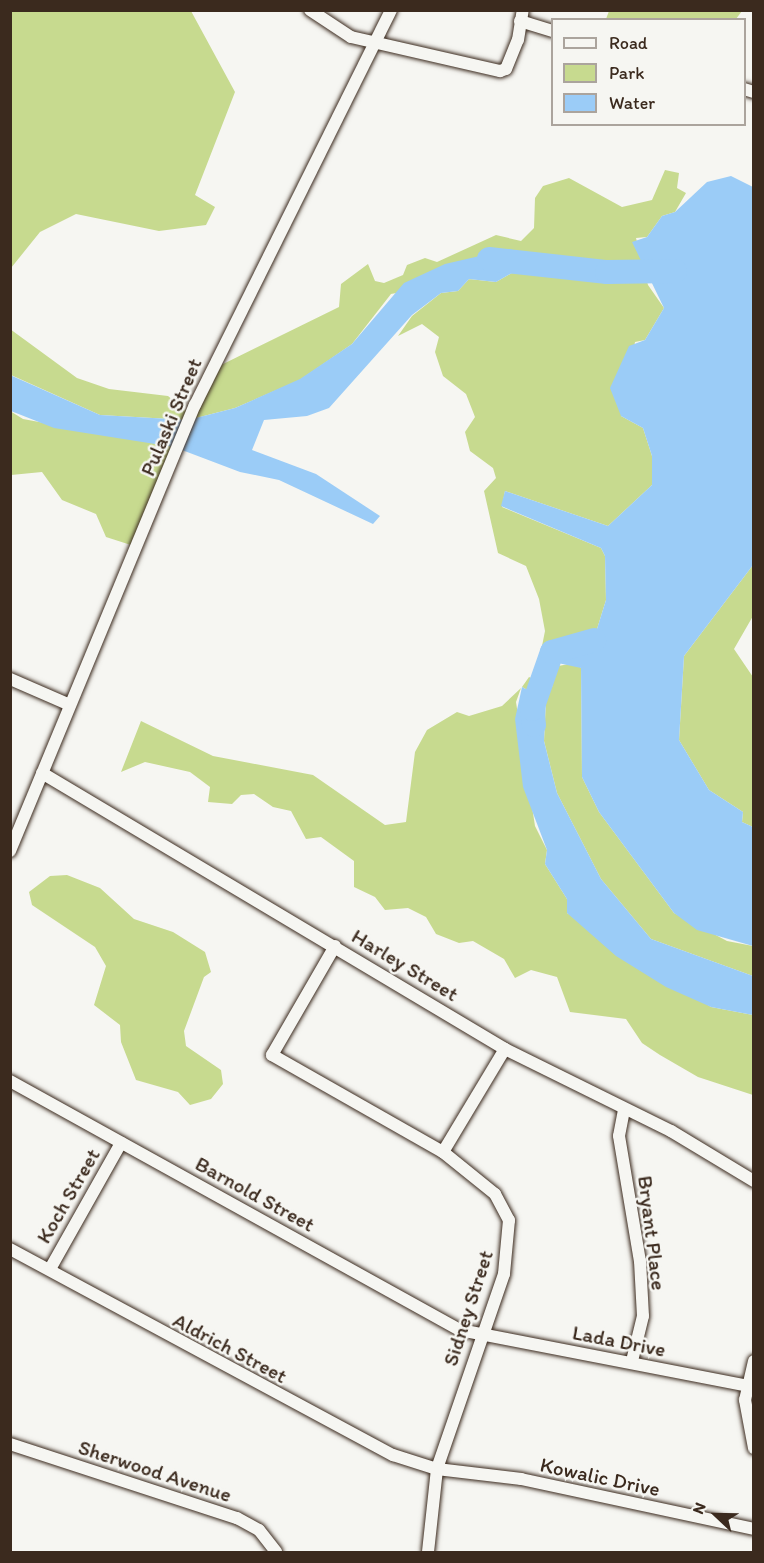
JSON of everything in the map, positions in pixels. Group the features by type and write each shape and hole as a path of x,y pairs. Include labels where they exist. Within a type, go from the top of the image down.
{"street":[{"path":"310,10 351,38 500,71 506,69 522,16 551,30"},
{"name":"Pulaski Street","path":"10,850 195,405 376,45 391,10"},
{"path":"10,679 70,705"},
{"name":"Harley Street","path":"42,773 173,856 335,946 505,1049 624,1110 753,1181"},
{"name":"Sidney Street","path":"335,946 272,1055 443,1152 495,1194 508,1220 504,1274 437,1468 428,1552"},
{"path":"443,1152 505,1049"},
{"name":"Barnold Street","path":"10,1081 460,1329 483,1335"},
{"name":"Bryant Place","path":"624,1110 620,1136 640,1261 643,1316 632,1361"},
{"name":"Koch Street","path":"50,1269 121,1143"},
{"name":"Aldrich Street","path":"10,1250 50,1269 340,1430 437,1468"},
{"name":"Lada Drive","path":"483,1335 632,1361 747,1386"},
{"path":"753,1361 747,1386 746,1414 753,1448"},
{"name":"Sherwood Avenue","path":"10,1444 237,1518 259,1530 276,1552"},
{"name":"Kowalic Drive","path":"437,1468 521,1479 753,1529"}],"green space":[{"path":"11,10 191,11 235,92 195,195 215,207 206,225 159,231 76,214 40,232 11,268"},
{"path":"609,10 742,11 737,18 606,18"},
{"path":"665,170 679,173 677,188 686,193 675,212 662,216 647,237 636,238 648,285 664,308 645,340 635,342 621,416 643,428 652,456 652,485 608,526 505,491 502,507 601,548 605,556 606,600 597,629 585,641 547,656 541,651 545,631 539,599 526,566 498,553 484,491 496,478 493,468 470,451 465,432 475,417 466,394 443,376 435,352 439,337 422,324 398,336 412,316 441,293 458,291 469,279 391,294 352,344 300,380 235,408 188,420 100,415 11,375 10,329 77,378 109,389 168,396 191,415 211,370 339,307 341,284 368,264 375,281 384,283 403,275 407,265 425,258 437,262 496,235 521,241 534,228 535,198 543,186 569,178 622,207 652,200","holes":["517,270 496,282 469,279"]},
{"path":"10,411 23,419 174,447 134,546 106,537 96,514 62,500 42,472 11,475"},
{"path":"753,565 753,616 734,649 753,677 753,827 742,822 743,812 709,790 679,740 684,656"},
{"path":"575,663 581,668 582,777 599,812 674,913 727,941 753,946 753,976 651,939 601,879 557,793 544,741 546,700 522,687 529,677 552,687 558,666"},
{"path":"521,688 516,702 535,826 547,850 545,864 567,899 567,913 711,1007 753,1015 753,1095 698,1077 660,1055 642,1043 626,1019 570,1012 557,977 531,970 515,978 504,959 473,941 459,943 436,934 426,917 408,908 385,910 375,897 354,887 354,861 321,837 306,839 291,811 273,807 254,794 241,795 232,804 208,802 210,787 190,772 145,762 121,772 141,721 213,756 313,775 385,825 406,822 415,752 427,730 457,712 469,716 502,706"},
{"path":"67,875 100,888 134,919 173,932 205,952 211,972 204,977 184,1031 186,1046 221,1070 223,1084 211,1099 190,1105 178,1092 136,1080 121,1042 120,1025 94,1005 106,966 95,947 32,905 29,892 50,876"}],"water":[{"path":"731,176 753,187 753,565 684,656 679,740 709,790 743,812 742,822 753,827 753,946 697,930 674,913 599,812 582,777 581,668 544,660 597,629 606,600 605,556 601,548 501,506 505,491 608,526 652,485 652,456 643,428 621,416 610,388 629,346 645,340 664,308 632,242 647,237 662,216 675,212 707,182"},
{"path":"510,249 522,254 517,270 496,282 469,279 458,291 441,293 412,315 329,408 307,416 264,420 252,450 316,474 380,516 373,524 279,480 240,472 174,447 54,428 11,411 10,375 100,415 188,420 235,408 300,379 352,344 404,283 445,264"},
{"path":"522,687 546,700 544,741 557,793 601,879 651,939 753,976 753,1015 711,1007 666,987 616,956 567,913 567,899 545,864 547,850 523,787 515,719"}],"waterway":[{"path":"489,259 607,272 675,271"},
{"path":"534,725 532,709 552,652 594,640"}]}
